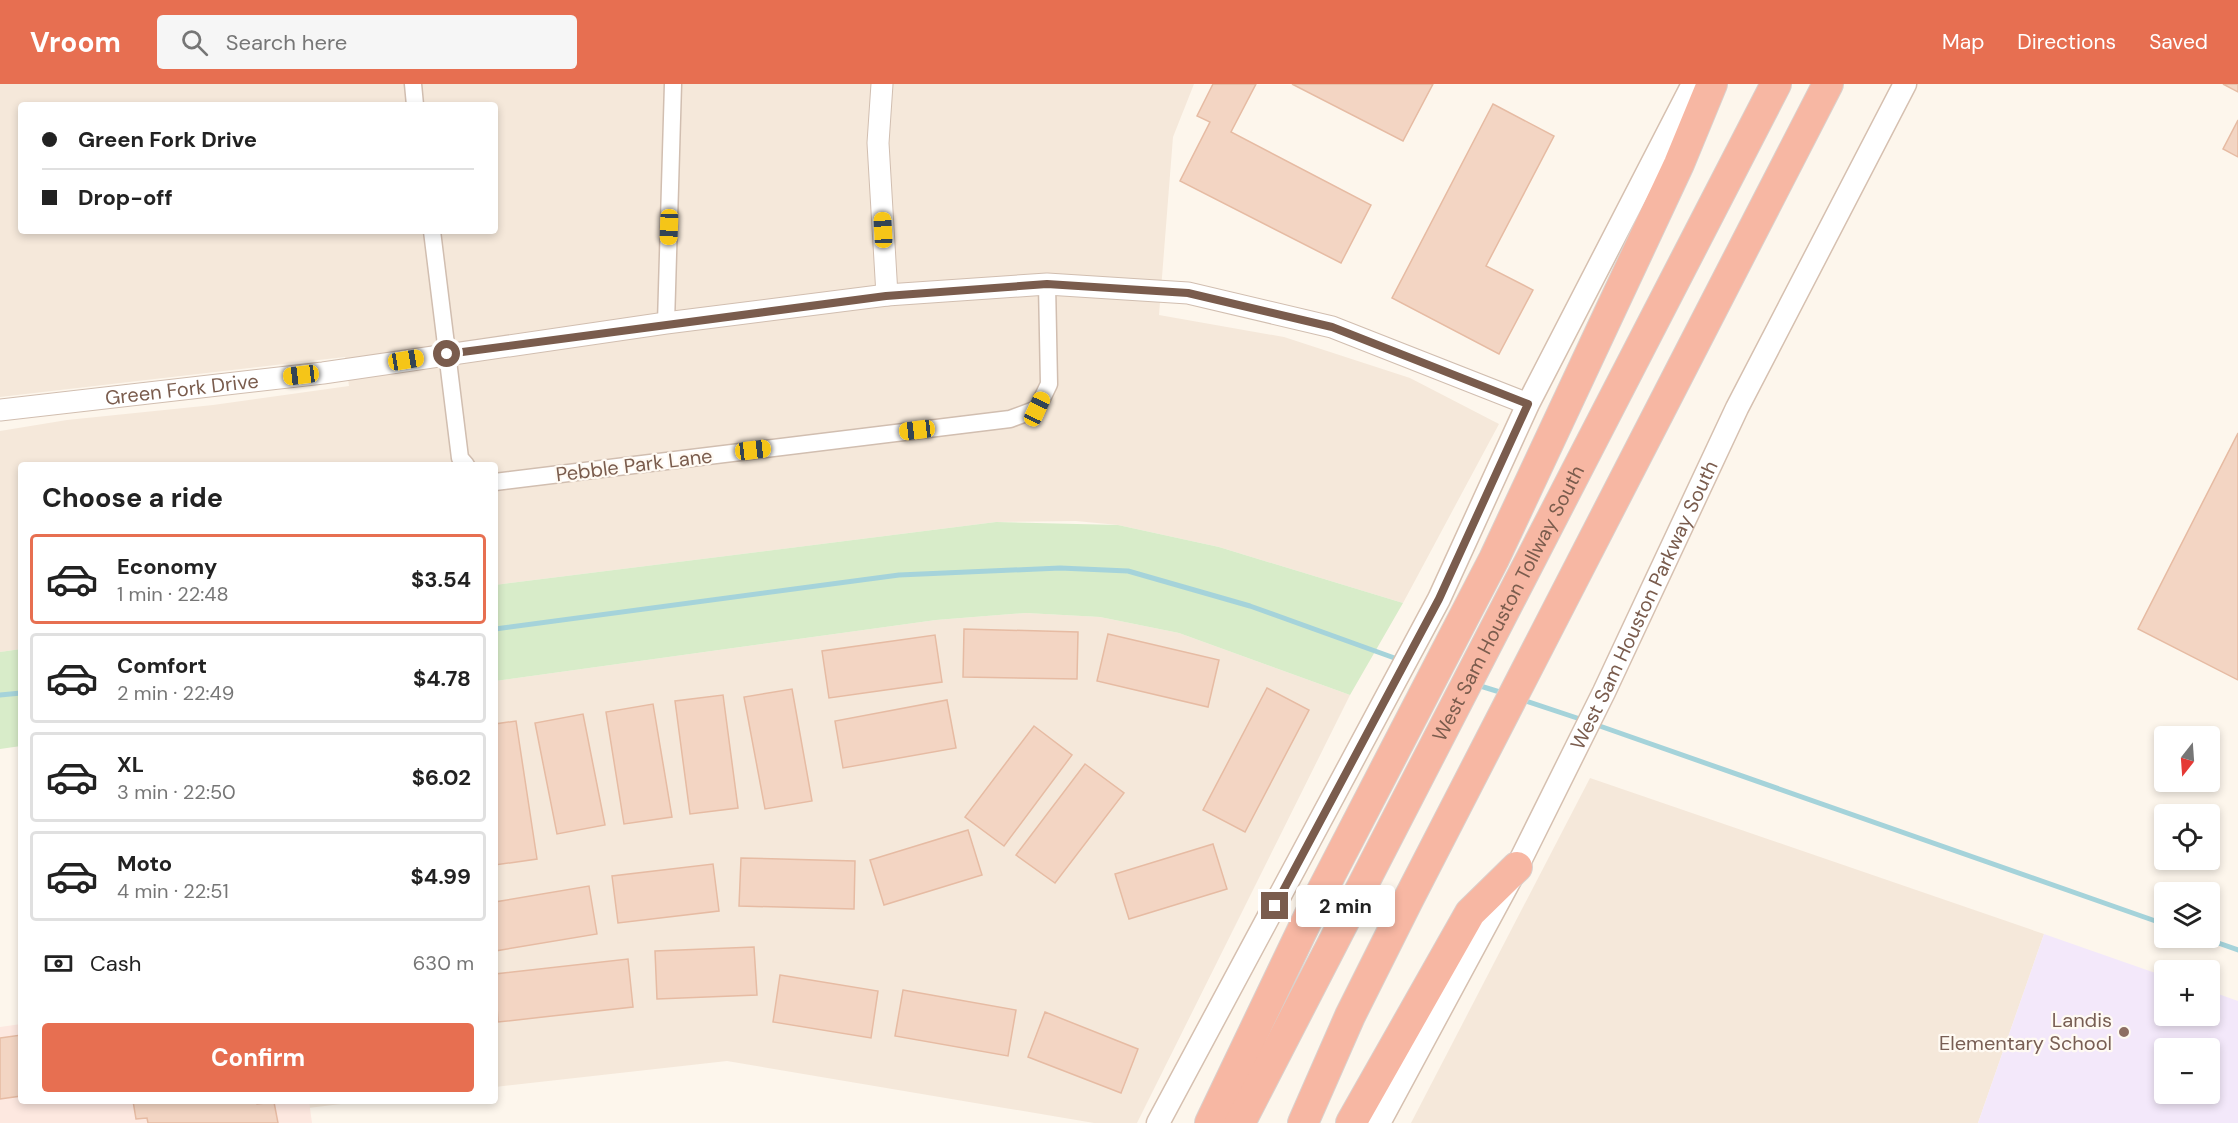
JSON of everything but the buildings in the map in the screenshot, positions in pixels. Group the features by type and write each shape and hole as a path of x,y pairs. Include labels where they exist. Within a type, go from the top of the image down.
{"highway":[{"path":"1210,1123 1310,914 1494,559 1679,164 1712,84"},
{"name":"West Sam Houston Tollway South","path":"1240,1123 1776,84"},
{"path":"1304,1123 1350,1016 1828,84"},
{"path":"1351,1123 1470,913 1517,867"}],"main road":[{"path":"1158,1123 1426,619 1439,599 1528,404 1693,84"},
{"name":"West Sam Houston Parkway South","path":"1379,1123 1517,867 1605,692 1737,408 1905,84"}],"street":[{"path":"413,84 416,102"},
{"path":"666,323 673,84"},
{"path":"882,84 878,143 886,296"},
{"path":"432,234 460,458 463,462"},
{"name":"Green Fork Drive","path":"0,410 323,373 666,323 886,296 1047,284 1188,293 1332,327 1528,404"},
{"name":"Pebble Park Lane","path":"498,482 1010,419 1037,409 1049,384 1047,284"}],"shaded area":[{"path":"0,84 1194,84 1173,137 1159,315 1284,337 1410,378 1499,424 1403,603 1219,547 1118,525 1076,521 996,522 498,585 498,462 18,462 18,649 0,652 0,431 67,420 213,405 349,386 345,357 0,397"},
{"path":"1026,613 1100,617 1179,633 1350,695 1137,1123 1094,1123 727,1061 498,1087 498,681 936,620"},
{"path":"1590,778 2044,934 1978,1123 1411,1123"},
{"name":"Landis Elementary School","path":"2044,934 2154,972 2154,1026 2220,1026 2220,995 2238,1001 2238,1123 1978,1123"},
{"path":"18,1024 18,1104 309,1104 312,1123 0,1123 0,1027"},
{"path":"308,1104 341,1104 308,1108"}],"green space":[{"path":"996,522 1118,525 1219,547 1403,603 1350,695 1179,633 1100,617 1026,613 936,620 498,681 498,585"},
{"path":"18,649 18,746 0,749 0,652"}],"waterway":[{"path":"498,629 899,575 1060,568 1128,571 1250,606 1400,660"},
{"path":"1477,685 1503,693"},
{"path":"0,695 18,693"},
{"path":"1520,699 1583,720"},
{"path":"1594,724 2154,920"},
{"path":"2220,944 2238,950"}],"place":[{"name":"Landis Elementary School","path":"2124,1032"}],"route":[{"path":"447,354 666,323 886,296 1047,284 1188,293 1332,327 1528,404 1439,599 1426,619 1275,906"}]}
